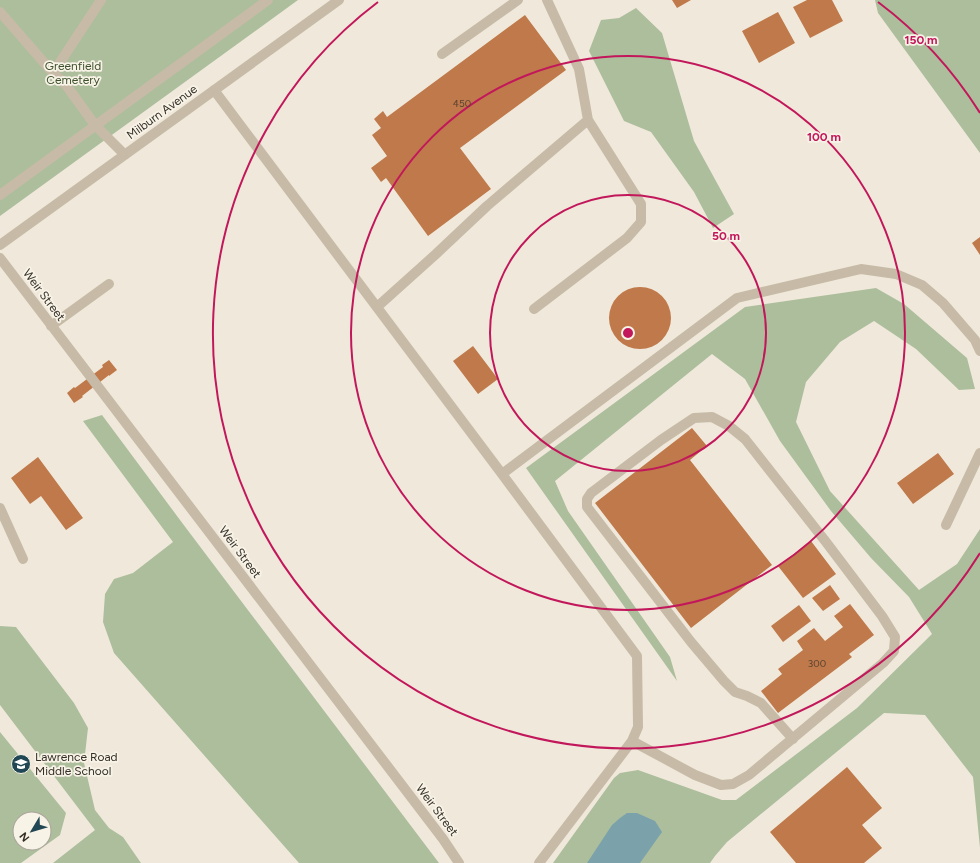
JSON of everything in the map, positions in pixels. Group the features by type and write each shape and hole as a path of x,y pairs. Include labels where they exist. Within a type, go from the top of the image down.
{"street":[{"path":"53,73 101,0"},
{"path":"0,195 268,0"},
{"name":"Milburn Avenue","path":"0,246 339,0"},
{"path":"442,54 518,0"},
{"path":"534,309 627,238 641,222 641,204 588,120 579,69 547,0"},
{"path":"0,12 53,73 66,85 95,125 125,155"},
{"path":"214,90 637,656 638,727 632,742 539,863"},
{"path":"377,307 487,206 588,120"},
{"name":"Weir Street","path":"0,258 433,826 459,863"},
{"path":"502,474 737,298 861,269 896,274 922,285 942,303 975,340 980,351"},
{"path":"52,326 109,284"},
{"path":"632,742 695,775 721,785 733,784 749,775 883,663 894,651 895,638 882,616 831,548 745,439 729,426 712,418 694,418 661,440 591,493 587,499 587,507 691,642 724,682 736,692 762,703 792,739"},
{"path":"946,525 980,454"},
{"path":"0,508 23,559"}],"green space":[{"name":"Greenfield Cemetery","path":"0,0 298,0 0,216"},
{"path":"875,0 980,0 980,153 878,13"},
{"path":"636,8 662,33 694,141 734,214 713,228 694,192 651,132 624,121 589,51 601,20 619,18"},
{"path":"876,288 904,304 967,358 975,389 959,390 916,349 874,321 840,342 806,382 796,422 830,491 919,590 957,564 980,529 980,848 973,777 925,715 884,713 727,842 710,863 553,863 614,778 620,773 638,770 722,800 736,800 857,708 932,634 909,597 871,558 831,511 780,441 745,379 712,354 555,481 568,511 670,657 677,681 526,468 745,307"},
{"path":"102,415 439,863 299,863 114,653 103,622 105,594 114,579 133,573 173,542 83,421"},
{"path":"0,626 16,627 74,703 88,728 84,763 95,810 109,828 123,837 141,863 53,863 95,830 0,705"},
{"path":"0,732 66,813 60,835 52,841 52,811 12,811 12,851 38,851 21,863 0,863"}],"water":[{"path":"627,813 637,813 655,821 662,832 640,863 587,863 612,825"}],"building":[{"path":"672,0 691,0 677,8"},
{"path":"807,0 832,0 843,21 810,38 793,7"},
{"path":"778,12 795,43 759,63 742,31"},
{"path":"525,15 566,70 460,148 491,189 428,236 386,178 381,182 371,168 387,156 372,135 381,128 374,119 383,111 387,117"},
{"path":"980,237 980,255 972,243"},
{"path":"640,287 657,292 662,296 666,301 671,318 666,335 662,340 657,344 640,349 623,344 618,340 614,335 609,318 614,301 618,296 623,292"},
{"path":"473,346 498,379 478,394 453,361"},
{"path":"109,360 117,370 74,403 67,393 103,367 102,365"},
{"path":"692,428 707,446 690,460 772,565 691,628 595,503"},
{"path":"938,453 954,474 913,504 897,483"},
{"path":"38,457 83,518 66,530 41,496 30,504 11,478"},
{"path":"811,541 836,574 803,598 778,566"},
{"path":"830,585 840,599 823,611 812,598"},
{"path":"850,604 874,635 849,654 852,657 778,713 761,691 782,674 778,669 803,650 797,641 814,628 825,641 843,627 834,616"},
{"path":"799,605 811,621 783,642 771,626"},
{"path":"847,767 882,808 862,825 882,848 864,863 796,863 770,832"}],"place":[{"name":"Lawrence Road Middle School","path":"21,764"}]}
